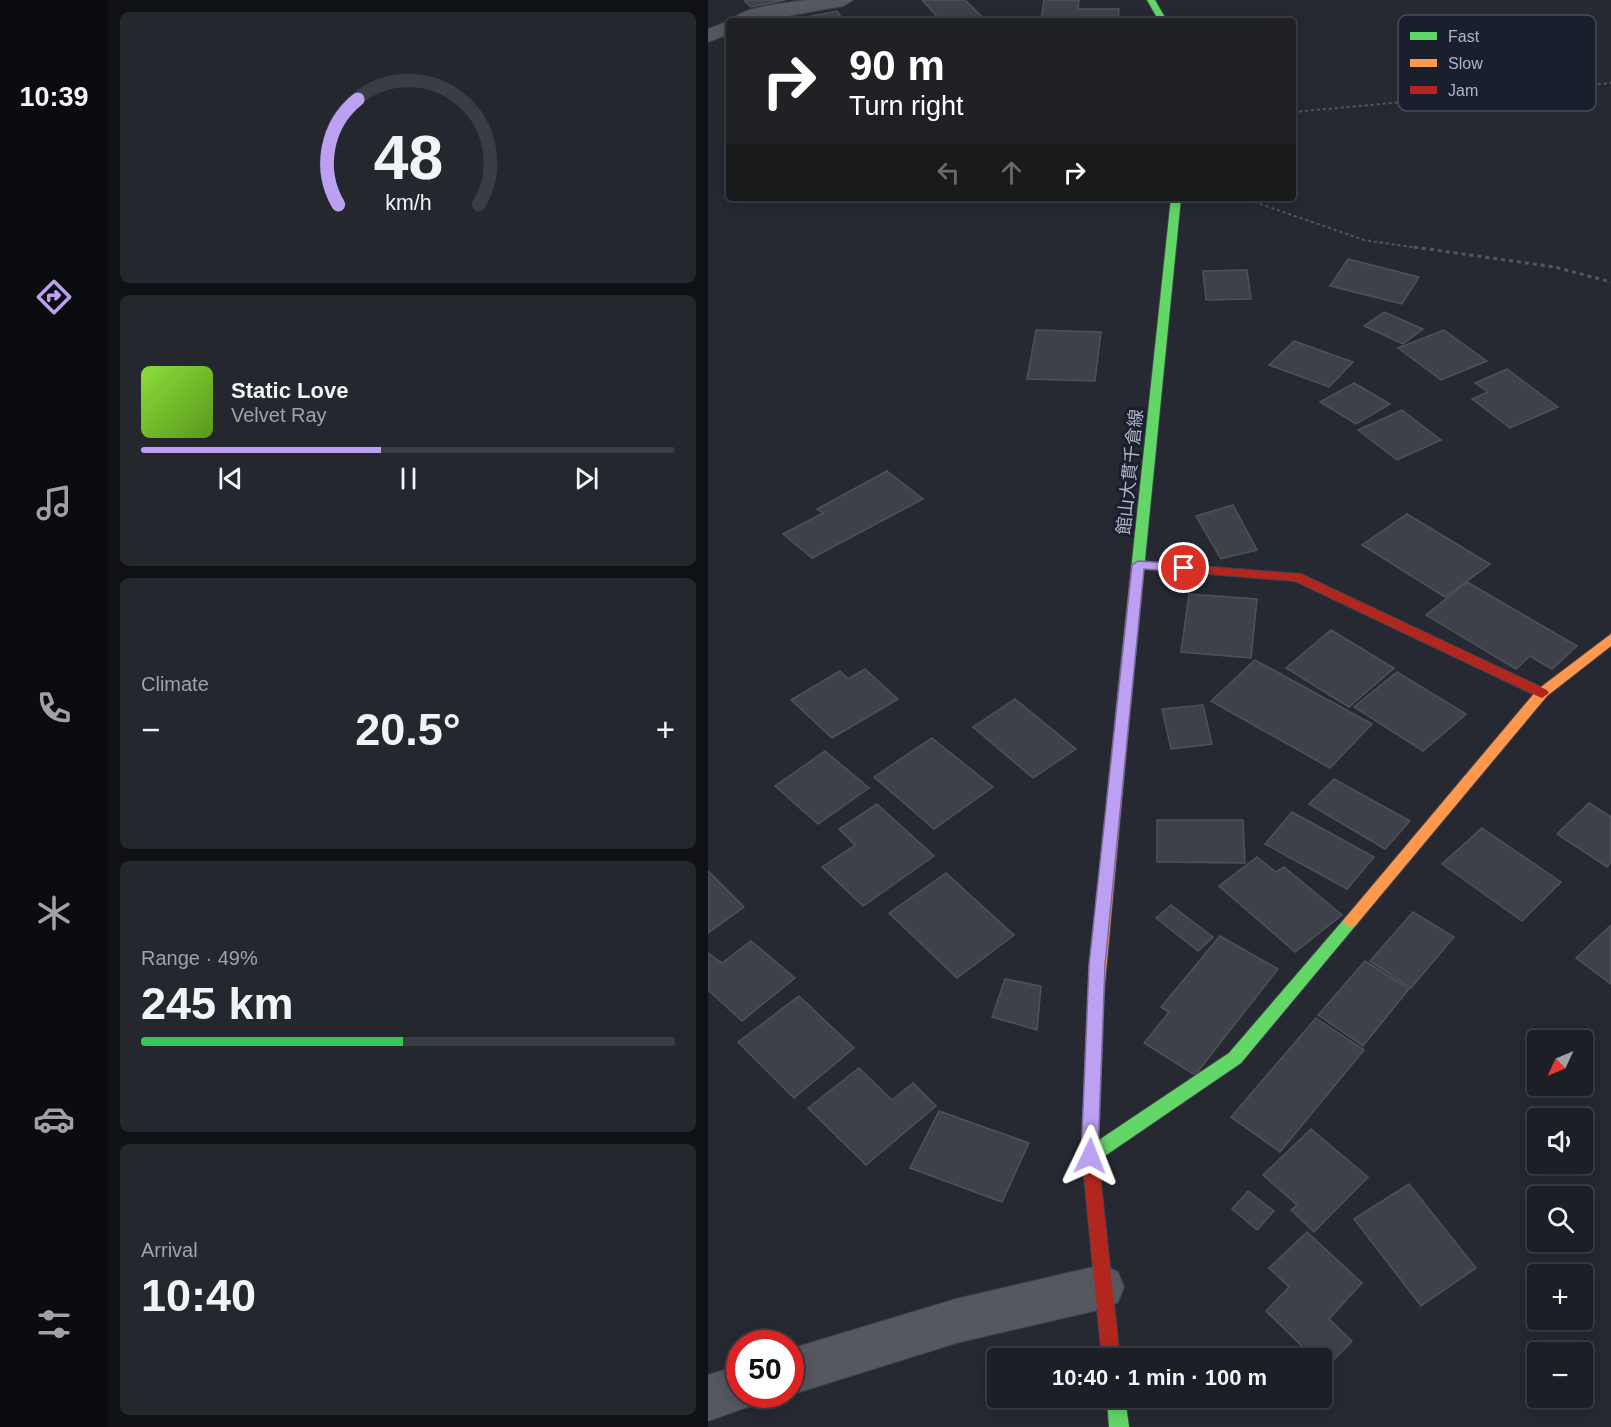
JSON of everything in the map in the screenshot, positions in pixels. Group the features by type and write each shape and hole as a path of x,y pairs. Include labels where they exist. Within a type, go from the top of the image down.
{"main road":[{"path":"1151,0 1161,18"},
{"name":"館山大貫千倉線","path":"1110,1348 1090,1156 1097,965 1176,201"},
{"path":"1138,565 1297,577 1542,693"},
{"path":"1090,1156 1235,1058 1542,693 1611,639"},
{"path":"1117,1408 1119,1427"}],"street":[{"path":"749,18 762,13 843,0"},
{"path":"708,36 726,28"},
{"path":"804,1368 956,1321 1102,1287"},
{"path":"708,1398 726,1392"}],"path":[{"path":"1596,84 1611,83"},
{"path":"1296,112 1398,102"},
{"path":"1252,201 1364,240 1555,267 1611,282"}],"building":[{"path":"744,0 785,0 751,7"},
{"path":"922,0 965,0 982,17 972,18 938,18"},
{"path":"1044,0 1079,0 1078,9 1119,9 1118,18 1041,18"},
{"path":"837,11 842,18 806,18"},
{"path":"1348,259 1419,277 1402,304 1330,286"},
{"path":"1247,270 1251,299 1206,300 1203,271"},
{"path":"1384,312 1423,329 1403,344 1364,326"},
{"path":"1036,330 1101,332 1095,381 1027,379"},
{"path":"1444,330 1487,361 1441,380 1398,348"},
{"path":"1294,341 1353,362 1329,387 1269,365"},
{"path":"1507,369 1558,407 1510,428 1472,399 1488,392 1475,383"},
{"path":"1354,383 1390,404 1356,424 1320,402"},
{"path":"1402,410 1441,440 1397,460 1358,430"},
{"path":"887,471 923,499 812,558 783,534 823,513 817,509"},
{"path":"1233,505 1257,550 1221,559 1196,516"},
{"path":"1407,514 1490,564 1445,597 1362,545"},
{"path":"1467,582 1577,646 1552,669 1530,656 1516,669 1426,615"},
{"path":"1189,594 1257,599 1251,658 1181,652"},
{"path":"1331,630 1394,668 1349,707 1286,668"},
{"path":"1255,660 1372,724 1330,768 1211,701"},
{"path":"865,669 898,699 832,738 791,700 840,671 848,679"},
{"path":"1397,672 1466,714 1423,751 1354,707"},
{"path":"1015,699 1076,749 1033,778 973,727"},
{"path":"1203,705 1212,744 1171,749 1162,709"},
{"path":"932,738 993,787 934,829 874,777"},
{"path":"825,751 869,788 818,824 775,786"},
{"path":"1334,779 1410,821 1385,849 1309,804"},
{"path":"1589,803 1611,817 1611,862 1607,867 1557,834"},
{"path":"877,804 934,856 863,906 822,867 855,845 839,829"},
{"path":"1292,812 1374,857 1347,889 1265,844"},
{"path":"1157,820 1243,820 1245,863 1157,862"},
{"path":"1482,828 1561,882 1522,921 1442,864"},
{"path":"1257,857 1276,872 1284,867 1342,915 1295,952 1219,886"},
{"path":"708,871 744,907 708,933"},
{"path":"946,873 1014,935 957,978 889,913"},
{"path":"1171,905 1213,937 1198,951 1156,918"},
{"path":"1413,912 1454,937 1411,988 1370,961"},
{"path":"1611,925 1611,984 1576,958"},
{"path":"1220,936 1278,969 1195,1075 1144,1043 1169,1012 1161,1007"},
{"path":"751,941 795,978 742,1021 708,990 708,953 722,963"},
{"path":"1365,961 1409,989 1363,1046 1318,1015"},
{"path":"1005,979 1041,986 1037,1030 992,1017"},
{"path":"799,996 854,1048 794,1098 738,1042"},
{"path":"1316,1018 1364,1050 1280,1152 1231,1117"},
{"path":"859,1068 892,1100 913,1083 936,1106 866,1165 808,1108"},
{"path":"939,1111 1029,1143 1002,1202 910,1168"},
{"path":"1311,1129 1368,1177 1314,1232 1291,1210 1297,1205 1263,1175"},
{"path":"1409,1184 1476,1268 1421,1306 1354,1219"},
{"path":"1248,1191 1274,1211 1257,1230 1232,1209"},
{"path":"1307,1232 1362,1283 1329,1319 1352,1341 1332,1362 1332,1348 1304,1348 1266,1311 1289,1287 1269,1268"}],"traffic: fast":[{"path":"1151,0 1161,18"},
{"path":"1123,710 1176,201"},
{"path":"1090,1156 1235,1058 1351,921"},
{"path":"1117,1408 1119,1427"}],"traffic: slow":[{"path":"1351,921 1542,693 1611,639"},
{"path":"1096,994 1123,710"}],"traffic: jam":[{"path":"1138,565 1297,577 1542,693"},
{"path":"1096,994 1090,1156 1110,1348"}],"route":[{"path":"1090,1156 1097,965 1138,565 1184,568"}]}
